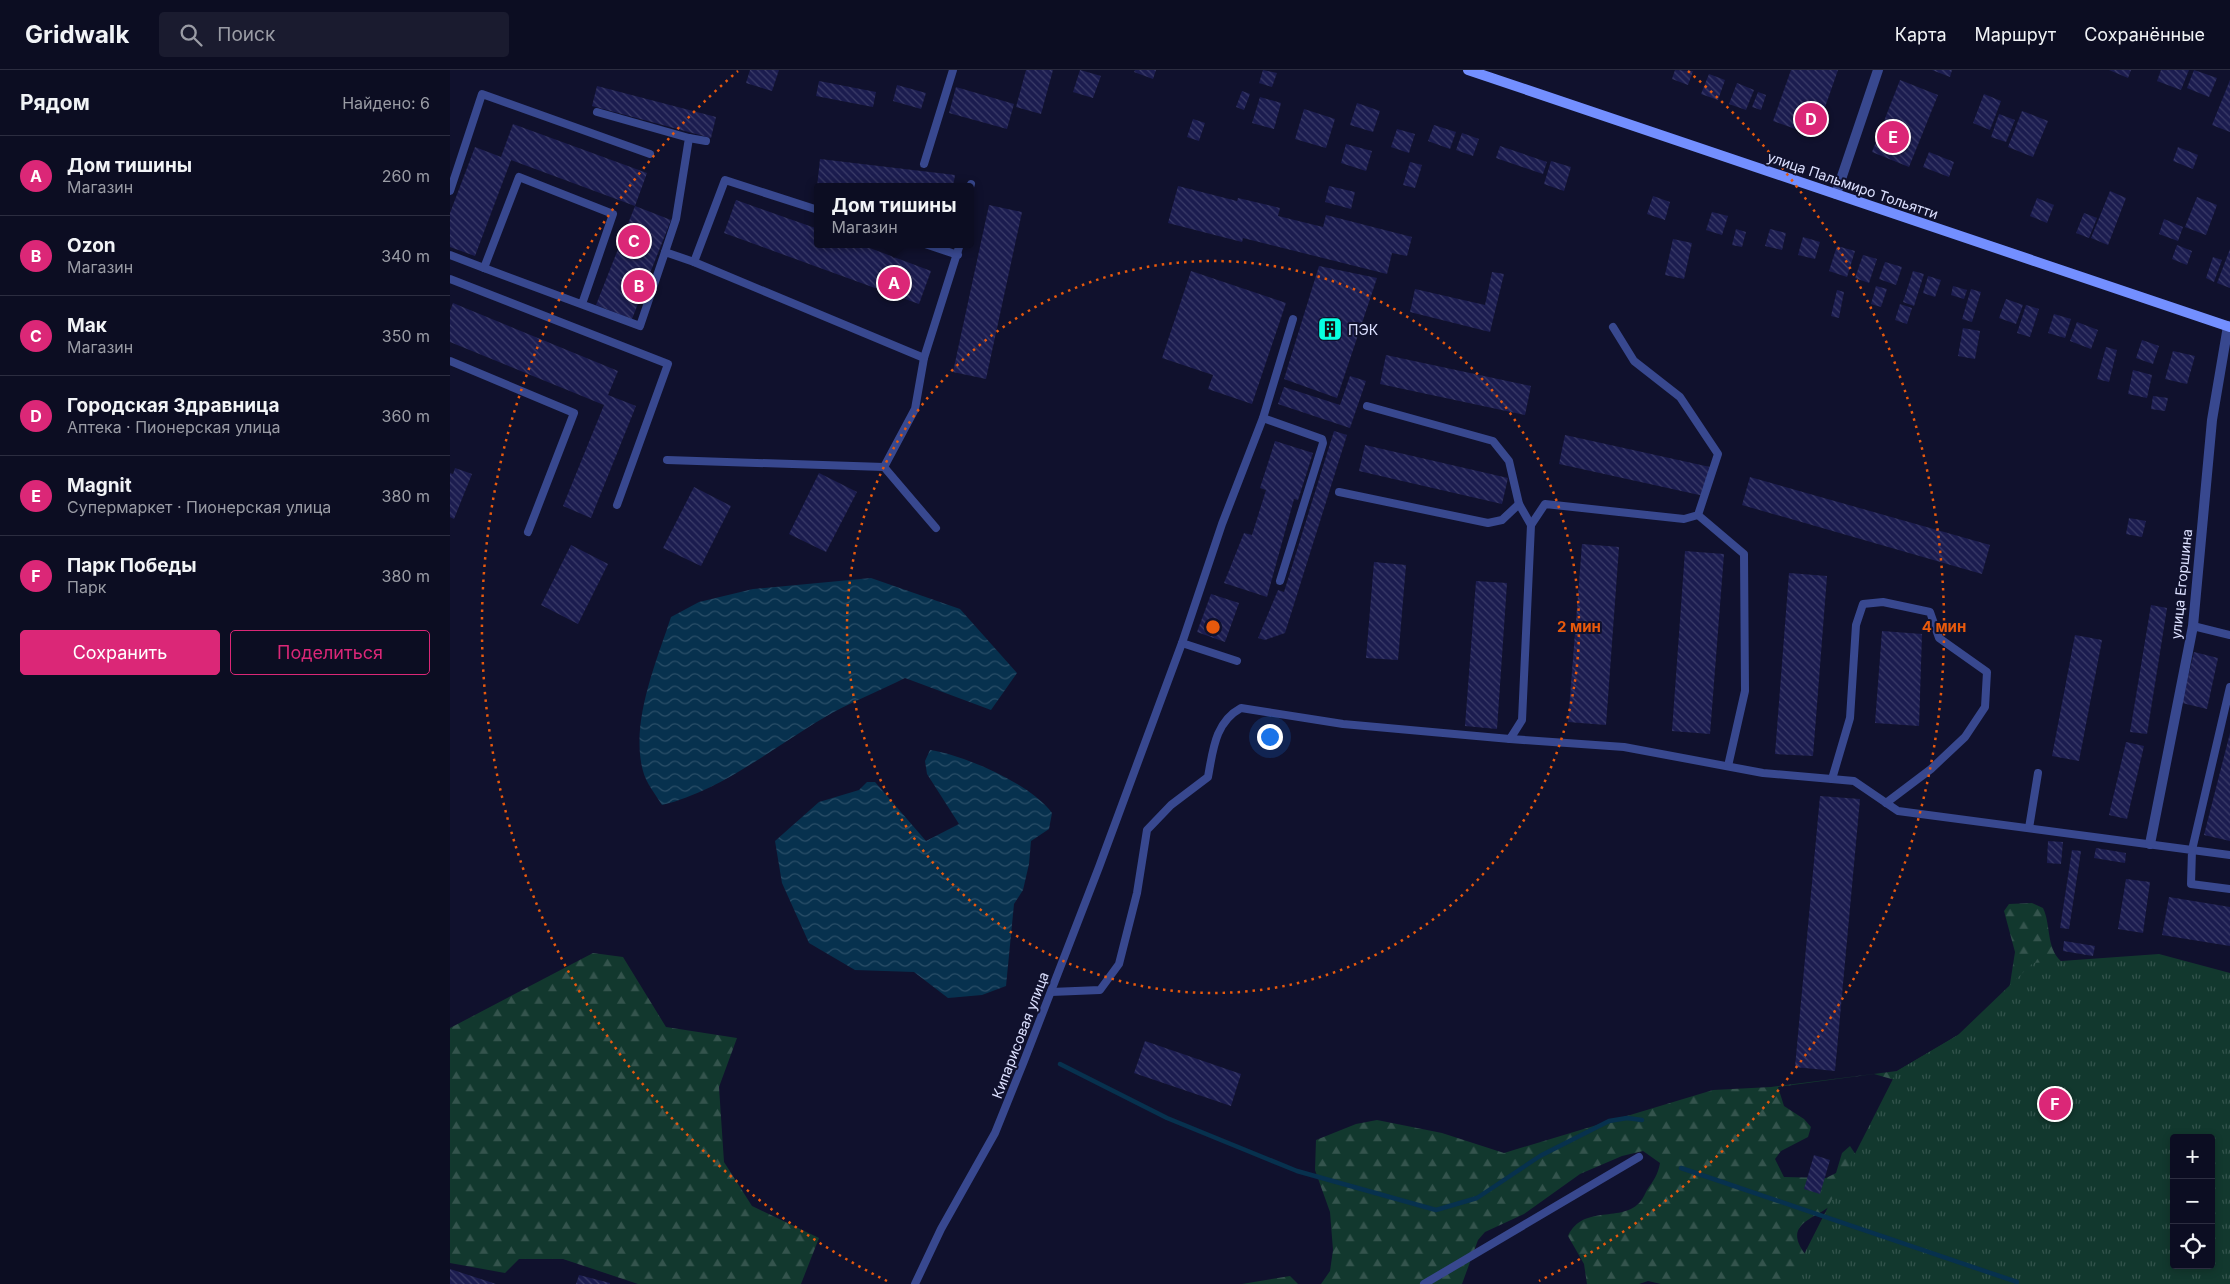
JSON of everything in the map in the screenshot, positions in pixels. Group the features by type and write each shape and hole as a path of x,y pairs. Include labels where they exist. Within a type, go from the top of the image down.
{"street":[{"name":"улица Пальмиро Тольятти","path":"1468,70 2229,326"},
{"path":"1836,194 1878,70"},
{"name":"улица Егоршина","path":"2150,844 2193,626 2212,420 2229,326"}],"lane":[{"path":"924,164 953,70"},
{"path":"450,191 482,94 650,154"},
{"path":"597,112 706,141"},
{"path":"450,255 640,326 676,219 689,138"},
{"path":"484,268 519,177 613,214 582,304"},
{"path":"694,262 725,180 814,209"},
{"path":"936,248 958,255"},
{"path":"884,467 915,409 924,358 959,248"},
{"path":"665,252 694,262 924,358"},
{"path":"450,279 668,364 616,505"},
{"name":"Кипарисовая улица","path":"915,1284 941,1229 996,1133 1182,643 1222,524 1262,418 1293,319"},
{"path":"1613,327 1634,361 1680,397 1718,454 1698,515"},
{"path":"450,360 574,412 528,532"},
{"path":"1367,406 1493,442 1509,460 1520,504 1531,525 1522,720 1510,738"},
{"path":"1262,418 1322,439 1323,443 1280,581"},
{"path":"667,460 884,467 936,528"},
{"path":"1339,492 1488,523 1502,520 1520,504"},
{"path":"1531,525 1545,504 1684,519 1698,515"},
{"path":"1698,515 1744,554 1745,691 1728,766"},
{"path":"1832,779 1850,718 1856,624 1862,604 1882,602 1930,612 1938,638 1986,672 1985,706 1964,737 1931,768 1886,803"},
{"path":"2193,626 2230,635"},
{"path":"1182,643 1237,661"},
{"path":"2230,688 2192,850 2191,884 2230,889"},
{"path":"1051,992 1100,990 1119,964 1137,893 1148,830 1171,805 1208,777 1216,735 1229,715 1242,708 1343,724 1624,748 1763,773 1854,781 1898,811 2230,856"},
{"path":"2029,828 2038,773"},
{"path":"1424,1284 1639,1158"}],"green space":[{"path":"2032,903 2043,908 2052,946 2059,959 2208,1134 2170,1134 2170,1137 1919,1087 1874,1074 1778,1087 1784,1106 1804,1119 1811,1127 1808,1137 1781,1151 1775,1159 1784,1177 1826,1178 1836,1173 1842,1153 1850,1146 1856,1155 1844,1186 1835,1202 1799,1228 1797,1235 1805,1254 2170,1265 2170,1269 2186,1269 2230,1284 1661,1284 1648,1281 1639,1284 1587,1284 1584,1264 1568,1236 1575,1226 1583,1220 1593,1216 1624,1212 1633,1208 1641,1201 1655,1178 1660,1163 1643,1151 1622,1156 1580,1174 1524,1214 1485,1232 1478,1240 1462,1284 1321,1284 1330,1271 1333,1250 1330,1212 1315,1170 1316,1140 1356,1124 1377,1120 1442,1133 1504,1153 1713,1090 1771,1087 1897,1071 2007,1003 2015,952 2004,911 2009,904"},
{"path":"593,953 623,957 666,1027 737,1038 719,1087 724,1162 752,1206 819,1238 801,1284 638,1284 563,1259 519,1259 505,1273 450,1263 450,1028"},
{"path":"2159,954 2230,973 2230,1284 1789,1284 1897,1071 1958,1035 2033,963"},
{"path":"1290,1276 1298,1284 1242,1284"}],"water":[{"path":"871,578 960,609 1017,673 991,710 905,678 832,713 750,765 707,789 662,805 644,775 640,752 640,733 646,693 671,617 699,602 753,589"},
{"path":"930,750 978,764 996,772 1029,792 1052,813 1049,829 1031,841 1029,864 1023,890 1014,904 1006,986 982,995 948,998 914,972 855,970 809,943 782,883 775,841 819,802 859,790 867,782 875,782 926,841 959,824 927,774 925,761"}],"building":[{"path":"750,70 779,70 772,91 746,83"},
{"path":"1026,70 1053,70 1041,114 1016,107"},
{"path":"1080,70 1101,76 1093,98 1073,92"},
{"path":"1135,70 1156,70 1153,79 1134,72"},
{"path":"1263,70 1277,73 1272,87 1259,83"},
{"path":"1675,70 1693,71 1688,85 1672,79"},
{"path":"1791,70 1838,70 1815,136 1773,121"},
{"path":"1932,70 1952,70 1950,77"},
{"path":"2109,70 2131,70 2128,78"},
{"path":"2161,70 2189,70 2181,90 2157,81"},
{"path":"2194,70 2217,78 2209,97 2187,88"},
{"path":"1709,74 1725,80 1718,100 1701,94"},
{"path":"1900,80 1938,95 1909,167 1872,152"},
{"path":"2230,80 2230,132 2212,125"},
{"path":"819,81 876,92 873,107 816,96"},
{"path":"1737,83 1754,90 1746,110 1729,104"},
{"path":"897,85 926,93 921,109 893,101"},
{"path":"597,86 716,117 711,138 592,106"},
{"path":"956,87 1014,104 1007,129 949,113"},
{"path":"1242,91 1250,94 1244,110 1236,107"},
{"path":"1758,92 1766,95 1761,110 1752,107"},
{"path":"1984,94 2001,101 1990,130 1973,123"},
{"path":"1260,97 1281,103 1274,129 1252,123"},
{"path":"1357,103 1380,111 1373,132 1350,125"},
{"path":"1304,109 1335,119 1326,148 1295,139"},
{"path":"2022,111 2048,121 2033,157 2008,147"},
{"path":"1999,114 2015,120 2006,142 1991,137"},
{"path":"1193,119 1205,123 1199,141 1187,137"},
{"path":"513,124 647,173 635,206 511,160 475,256 450,247 450,213 475,147 501,157"},
{"path":"1434,125 1456,132 1450,149 1428,141"},
{"path":"1397,129 1415,134 1409,153 1391,147"},
{"path":"1462,133 1479,139 1473,156 1456,150"},
{"path":"1346,144 1372,151 1366,171 1341,163"},
{"path":"1500,146 1547,162 1543,174 1496,158"},
{"path":"2178,147 2198,155 2193,169 2173,161"},
{"path":"1929,152 1954,162 1949,177 1923,167"},
{"path":"820,159 955,175 954,183 817,183"},
{"path":"1551,161 1571,167 1564,191 1544,184"},
{"path":"1410,162 1422,165 1415,188 1403,185"},
{"path":"1178,186 1237,201 1238,198 1280,208 1278,216 1323,227 1326,215 1412,237 1407,256 1392,253 1387,274 1243,238 1242,242 1168,223"},
{"path":"1329,186 1355,192 1351,209 1325,202"},
{"path":"2110,191 2126,198 2108,245 2091,238"},
{"path":"1653,196 1670,202 1665,220 1647,214"},
{"path":"2197,197 2217,205 2206,235 2185,227"},
{"path":"2037,198 2054,205 2047,223 2030,216"},
{"path":"736,200 814,228 814,248 870,248 931,271 919,304 724,233"},
{"path":"989,205 1022,212 986,379 953,372"},
{"path":"635,206 671,220 632,319 596,305"},
{"path":"1712,212 1728,216 1722,235 1706,230"},
{"path":"2084,213 2097,218 2089,238 2076,233"},
{"path":"2164,219 2183,227 2178,241 2159,234"},
{"path":"1736,229 1746,232 1742,247 1732,245"},
{"path":"1770,229 1786,233 1782,250 1765,246"},
{"path":"1803,237 1820,242 1815,259 1798,255"},
{"path":"1673,239 1692,243 1684,279 1665,275"},
{"path":"2177,245 2192,251 2187,265 2172,259"},
{"path":"1837,246 1855,251 1847,277 1829,271"},
{"path":"2230,249 2230,288 2217,283"},
{"path":"1863,255 1877,259 1869,283 1855,278"},
{"path":"2213,257 2222,260 2214,282 2206,278"},
{"path":"1885,262 1902,267 1896,285 1879,279"},
{"name":"ПЭК","path":"1319,266 1377,278 1337,398 1284,379"},
{"path":"1191,271 1286,303 1252,404 1208,389 1213,375 1162,358"},
{"path":"1913,271 1924,274 1914,306 1903,302"},
{"path":"1492,272 1504,274 1490,332 1410,312 1415,289 1485,305"},
{"path":"1928,276 1941,280 1935,297 1923,293"},
{"path":"1876,286 1887,289 1881,307 1871,304"},
{"path":"1953,286 1967,290 1964,299 1951,295"},
{"path":"1971,289 1981,292 1972,322 1962,319"},
{"path":"1837,290 1844,292 1839,318 1831,316"},
{"path":"2006,299 2023,305 2016,324 1999,318"},
{"path":"453,303 618,371 608,395 636,406 591,518 563,506 604,405 450,342 450,311"},
{"path":"1900,304 1912,308 1907,324 1895,320"},
{"path":"2026,305 2039,309 2030,337 2017,333"},
{"path":"2054,314 2071,319 2065,338 2048,333"},
{"path":"2077,322 2098,330 2091,349 2070,341"},
{"path":"1963,328 1980,331 1975,359 1958,356"},
{"path":"2142,340 2159,346 2153,364 2136,358"},
{"path":"2106,347 2117,350 2109,382 2097,379"},
{"path":"2173,351 2195,356 2187,384 2165,379"},
{"path":"1386,355 1531,386 1525,415 1380,384"},
{"path":"2133,370 2152,375 2147,398 2128,394"},
{"path":"1350,376 1366,381 1350,428 1278,404 1284,387 1340,405"},
{"path":"2153,396 2168,398 2165,411 2151,409"},
{"path":"1334,431 1347,435 1285,633 1265,640 1258,638 1278,590 1284,592"},
{"path":"1565,435 1710,467 1704,496 1559,464"},
{"path":"1275,441 1313,453 1298,500 1294,499 1267,597 1224,583 1244,533 1252,535 1266,490 1260,488"},
{"path":"1365,445 1508,478 1502,504 1359,471"},
{"path":"455,468 472,474 454,519 450,517 450,473 453,474"},
{"path":"819,473 857,492 826,552 789,534"},
{"path":"1750,477 1990,545 1982,574 1742,505"},
{"path":"694,487 731,506 701,566 663,548"},
{"path":"2129,518 2146,521 2142,537 2126,534"},
{"path":"1582,544 1619,547 1606,725 1568,722"},
{"path":"571,545 608,564 578,624 541,605"},
{"path":"1685,551 1724,554 1710,734 1672,731"},
{"path":"1374,562 1406,565 1398,660 1366,658"},
{"path":"1789,573 1827,576 1813,756 1775,754"},
{"path":"1476,581 1507,583 1497,729 1465,726"},
{"path":"1211,594 1239,603 1225,642 1197,632"},
{"path":"2151,605 2167,608 2147,734 2130,732"},
{"path":"1882,631 1922,634 1919,726 1875,723"},
{"path":"2075,635 2102,640 2079,761 2052,756"},
{"path":"2194,652 2218,658 2207,709 2182,703"},
{"path":"2230,733 2230,841 2204,835"},
{"path":"2126,742 2144,746 2127,819 2109,815"},
{"path":"1820,796 1860,799 1835,1071 1795,1067"},
{"path":"2048,841 2063,842 2061,864 2047,863"},
{"path":"2096,848 2126,853 2125,863 2094,858"},
{"path":"2072,850 2081,851 2069,929 2060,928"},
{"path":"2126,879 2150,882 2143,933 2118,929"},
{"path":"2169,897 2230,907 2230,946 2162,935"},
{"path":"2064,941 2095,946 2093,956 2063,951"},
{"path":"1145,1041 1241,1074 1231,1106 1134,1073"},
{"path":"1814,1155 1830,1160 1820,1194 1804,1189"},
{"path":"450,1269 496,1284 450,1284"},
{"path":"579,1275 610,1283 610,1284 576,1284"}],"waterway":[{"path":"1060,1064 1167,1118 1297,1171 1436,1210 1477,1198 1540,1156 1609,1121 1627,1118 1642,1120"},
{"path":"1681,1168 2017,1282"}],"place":[{"name":"Городская Здравница","path":"1811,119"},
{"name":"Magnit","path":"1893,137"},
{"name":"Мак","path":"634,241"},
{"name":"Дом тишины","path":"894,283"},
{"name":"Ozon","path":"639,286"},
{"name":"ПЭК","path":"1330,329"},
{"name":"Парк Победы","path":"2055,1104"}]}
